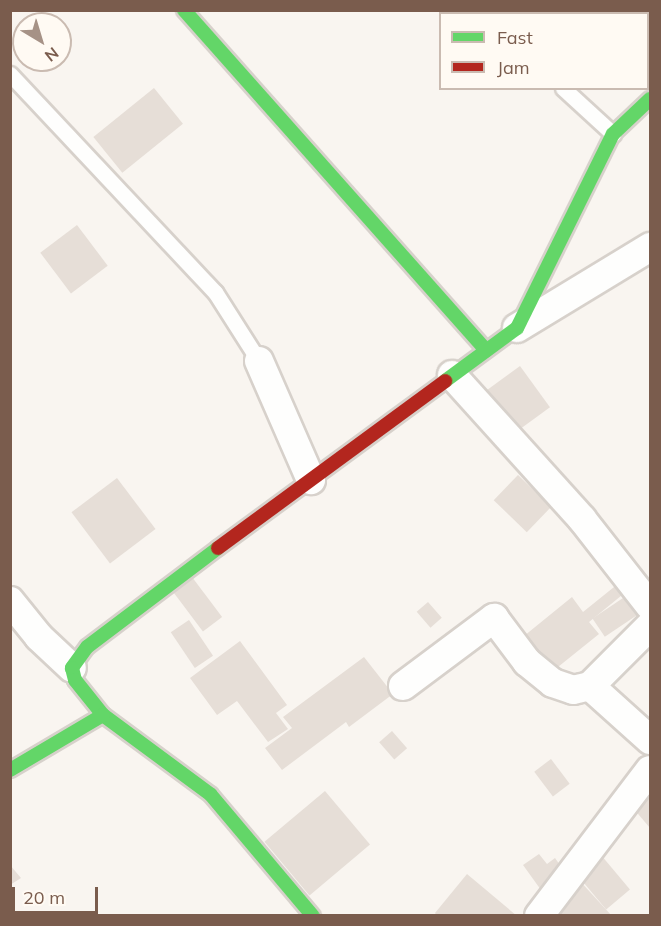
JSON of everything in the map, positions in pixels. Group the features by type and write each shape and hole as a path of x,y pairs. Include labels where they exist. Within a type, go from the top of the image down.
{"street":[{"path":"184,10 486,350"},
{"path":"517,328 613,134 651,99"},
{"path":"72,668 87,647 135,609 486,350 517,328 651,247"},
{"path":"259,361 311,480"},
{"path":"452,375 582,519 651,606"},
{"path":"10,601 39,637 72,668 75,680 103,715 211,795 313,915"},
{"path":"403,686 494,618 527,662 553,683 573,690 590,686 651,626"},
{"path":"590,686 651,740"},
{"path":"10,770 103,715"},
{"path":"539,915 651,770"}],"lane":[{"path":"10,74 215,292 259,361"},
{"path":"565,90 613,134"}],"building":[{"path":"154,88 183,124 122,173 93,137"},
{"path":"77,225 108,266 71,293 40,253"},
{"path":"520,366 550,407 510,437 480,395"},
{"path":"518,475 551,507 527,532 494,500"},
{"path":"117,478 156,529 110,563 71,512"},
{"path":"192,577 222,617 203,631 173,591"},
{"path":"619,583 627,591 589,622 599,634 553,671 524,636 572,597 583,612"},
{"path":"629,594 641,612 605,637 593,619"},
{"path":"428,602 442,618 430,628 417,612"},
{"path":"189,620 213,656 195,668 171,632"},
{"path":"240,641 287,705 276,713 288,729 268,742 237,701 217,715 190,678"},
{"path":"364,657 393,694 349,727 346,722 282,770 265,748 292,728 283,717"},
{"path":"392,731 407,748 394,760 379,742"},
{"path":"551,759 570,784 553,796 534,772"},
{"path":"325,791 370,845 309,895 264,842"},
{"path":"650,793 650,828 633,808"},
{"path":"539,854 547,864 555,858 565,872 541,890 523,865"},
{"path":"601,855 630,889 606,909 577,875"},
{"path":"10,865 21,878 10,885"},
{"path":"467,874 517,916 437,916 435,913"},
{"path":"579,880 612,916 547,916"}],"traffic: fast":[{"path":"184,10 486,350"},
{"path":"445,381 517,328 613,134 650,99"},
{"path":"218,548 87,647 72,668 75,680 103,715 211,795 313,916"},
{"path":"10,770 103,715"}],"traffic: jam":[{"path":"218,548 445,381"}]}
